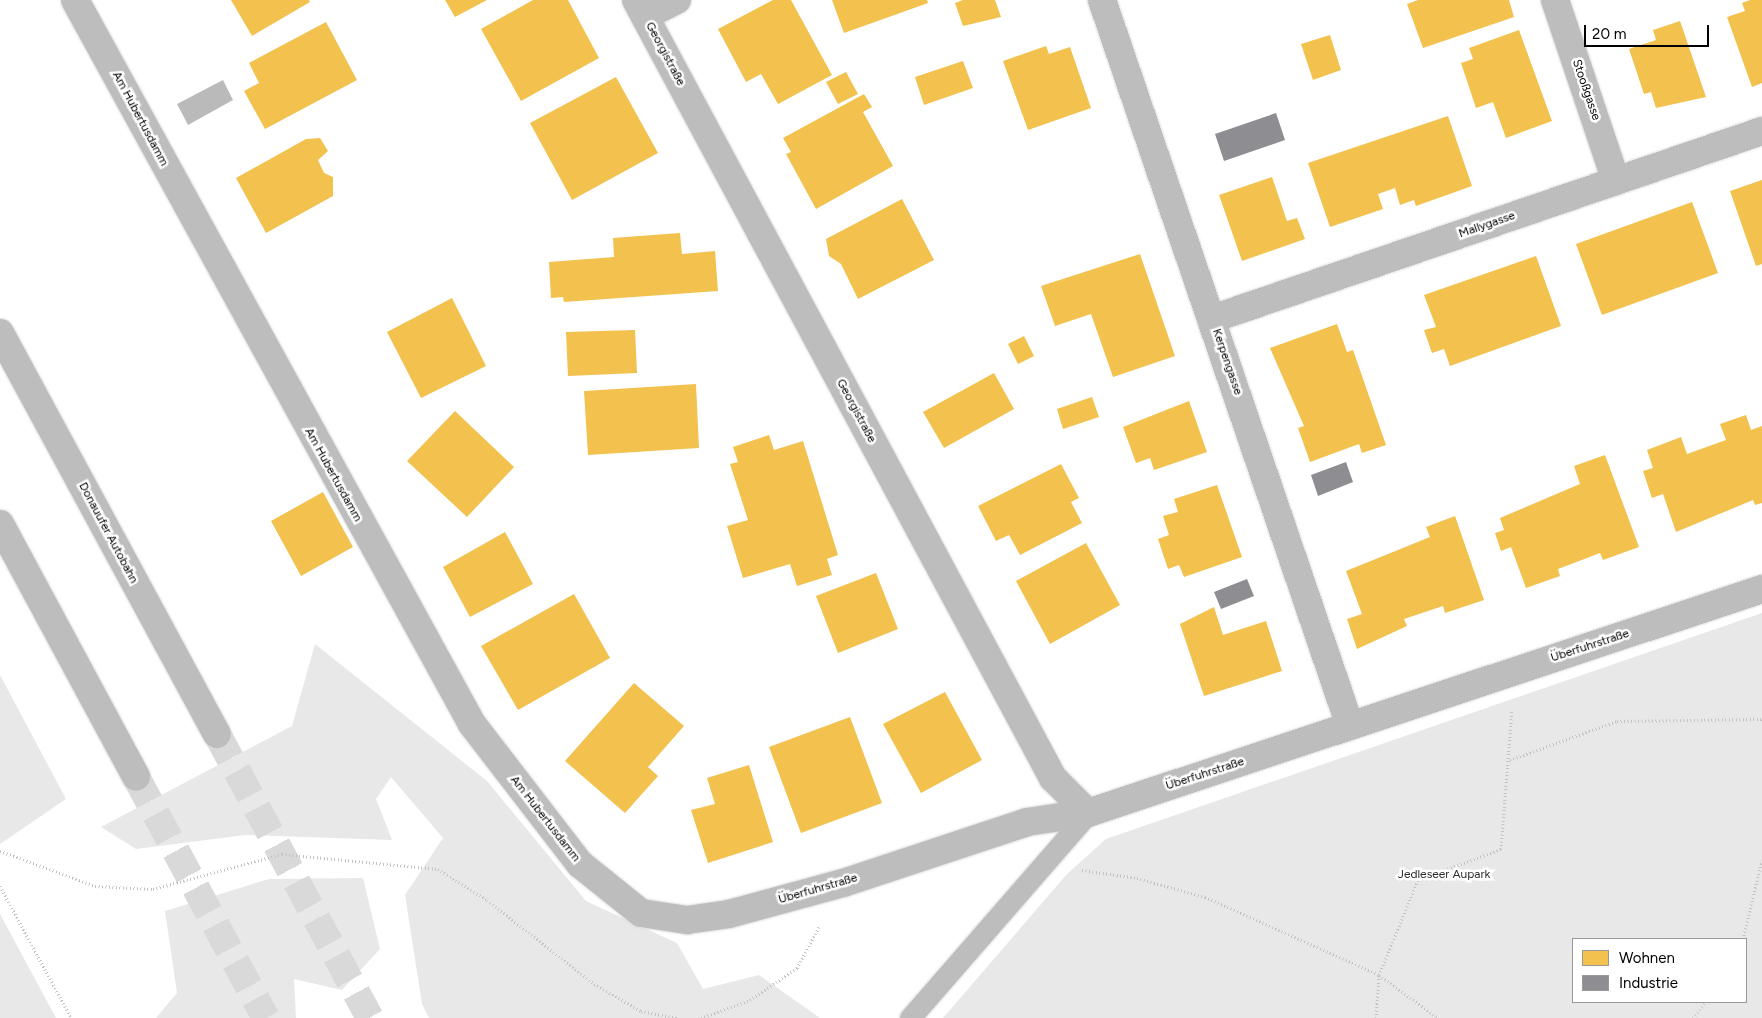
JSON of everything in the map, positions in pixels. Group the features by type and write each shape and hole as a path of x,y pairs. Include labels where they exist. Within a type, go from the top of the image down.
{"main road":[{"name":"Am Hubertusdamm","path":"75,0 472,724 580,864 641,913"},
{"path":"640,8 677,0"},
{"name":"Kerpengasse","path":"1102,0 1350,726"},
{"name":"Stooßgasse","path":"1555,0 1616,181"},
{"name":"Georgistraße","path":"640,8 1053,778 1088,812"},
{"name":"Mallygasse","path":"1212,319 1762,131"},
{"name":"Donauufer Autobahn","path":"0,333 217,734"},
{"path":"0,524 136,777"},
{"name":"Überfuhrstraße","path":"641,913 687,920 729,914 843,883 1027,822 1088,812 1762,589"}],"lane":[{"path":"910,1018 1088,812"}],"path":[{"path":"1376,1018 1378,975 1418,880 1502,849 1510,760 1514,672"},
{"path":"1510,760 1616,722 1762,719"},
{"path":"0,851 95,886 153,889 282,854 438,869 487,900 594,984 641,1011 677,1018"},
{"path":"1743,938 1762,860"},
{"path":"1044,865 1137,878 1205,897 1378,975 1438,1018"},
{"path":"702,1018 750,1000 797,968 843,883"},
{"path":"0,886 71,1018"},
{"path":"1693,1018 1705,1003"}],"green space":[{"name":"Jedleseer Aupark","path":"1762,613 1762,1018 943,1018 1067,874 1106,839"},
{"path":"315,644 487,781 586,901 677,943 703,989 759,975 820,1018 429,1018 422,1004 405,895 443,838 391,777 376,799 392,840 245,835 136,849 101,827 292,726"},
{"path":"0,675 66,799 0,844"},
{"path":"363,878 380,949 342,990 294,979 296,1018 156,1018 177,993 165,911 269,879"},
{"path":"0,914 56,1018 0,1018"}],"shaded area":[{"path":"223,80 233,100 188,125 177,104"}],"building: Wohnen":[{"path":"231,0 309,0 310,2 252,36"},
{"path":"445,0 487,0 455,17"},
{"path":"533,0 568,0 599,58 521,101 481,29"},
{"path":"773,0 791,0 832,75 778,104 761,74 746,82 718,29"},
{"path":"832,0 927,0 928,3 844,33"},
{"path":"963,0 995,0 1001,17 963,26 955,3"},
{"path":"1418,0 1509,0 1514,17 1423,48 1407,4"},
{"path":"1750,0 1762,0 1762,83 1752,87 1727,17 1745,11 1742,3"},
{"path":"1680,21 1706,97 1656,108 1651,92 1644,94 1629,49 1656,40 1653,30"},
{"path":"326,22 357,80 265,129 244,91 259,83 249,63"},
{"path":"1519,30 1552,121 1506,138 1493,102 1476,108 1461,63 1473,59 1469,48"},
{"path":"1330,35 1341,70 1313,80 1301,44"},
{"path":"1046,46 1049,54 1070,47 1091,108 1028,130 1003,61"},
{"path":"963,61 973,88 924,105 915,77"},
{"path":"846,72 858,94 838,104 826,82"},
{"path":"616,77 658,153 572,200 530,123"},
{"path":"864,94 872,107 863,112 893,166 816,209 786,154 791,152 783,138"},
{"path":"1448,116 1472,186 1416,206 1414,200 1400,205 1395,188 1378,194 1383,209 1330,227 1308,163"},
{"path":"320,138 328,151 318,160 324,173 333,177 333,196 266,233 236,178 306,139"},
{"path":"1272,177 1287,221 1297,218 1305,239 1242,261 1219,195"},
{"path":"1762,180 1762,264 1756,266 1730,191"},
{"path":"902,199 934,260 858,299 841,264 829,256 826,239"},
{"path":"1692,202 1718,273 1602,315 1576,244"},
{"path":"680,233 682,254 715,251 718,291 564,302 563,297 551,298 549,262 614,257 613,238"},
{"path":"1140,254 1175,356 1113,377 1091,314 1055,326 1041,286"},
{"path":"1536,256 1561,326 1450,366 1444,349 1432,353 1424,330 1436,327 1424,295"},
{"path":"452,298 486,366 421,398 387,332"},
{"path":"1337,324 1347,352 1353,350 1386,445 1362,453 1359,444 1310,462 1298,428 1304,426 1270,348"},
{"path":"635,330 637,373 568,376 566,332"},
{"path":"1024,336 1034,356 1018,364 1008,344"},
{"path":"994,373 1014,409 944,448 923,412"},
{"path":"696,384 699,448 588,455 584,391"},
{"path":"1092,397 1099,417 1063,429 1057,409"},
{"path":"1189,401 1207,452 1154,470 1150,458 1136,463 1123,427"},
{"path":"455,411 514,467 467,517 407,461"},
{"path":"1746,415 1751,430 1762,426 1762,503 1755,505 1753,500 1676,532 1663,494 1652,498 1643,471 1653,468 1647,450 1681,437 1687,454 1726,440 1720,424"},
{"path":"769,435 774,450 803,441 838,555 827,559 832,575 797,586 790,564 743,578 727,526 748,520 730,464 738,462 733,447"},
{"path":"1605,455 1639,547 1603,560 1600,553 1558,569 1560,576 1526,588 1511,547 1501,551 1495,533 1504,530 1500,518 1580,484 1574,466"},
{"path":"1061,464 1079,498 1071,502 1082,523 1020,555 1009,535 996,541 978,506"},
{"path":"1217,485 1242,557 1184,577 1179,565 1168,569 1158,539 1169,535 1163,516 1178,512 1174,499"},
{"path":"323,492 353,547 301,576 271,521"},
{"path":"1455,516 1484,600 1445,613 1443,606 1404,619 1407,626 1357,649 1347,619 1362,614 1346,571 1430,537 1426,527"},
{"path":"505,532 533,584 470,617 443,567"},
{"path":"1086,543 1120,605 1050,644 1016,581"},
{"path":"876,573 898,629 838,653 816,596"},
{"path":"574,594 610,658 518,710 481,646"},
{"path":"1214,607 1223,635 1266,621 1282,671 1204,696 1180,624"},
{"path":"634,683 684,726 648,767 658,776 625,813 565,761"},
{"path":"945,692 982,760 921,793 883,724"},
{"path":"850,717 882,803 801,833 769,747"},
{"path":"749,765 773,842 708,863 691,810 715,804 707,778"}],"building: Industrie":[{"path":"1276,113 1285,140 1224,161 1215,134"},
{"path":"1346,462 1353,482 1318,496 1311,475"},
{"path":"1247,579 1254,596 1221,609 1214,592"}],"tunnel":[{"path":"217,734 370,1018"},
{"path":"136,777 266,1018"}]}
